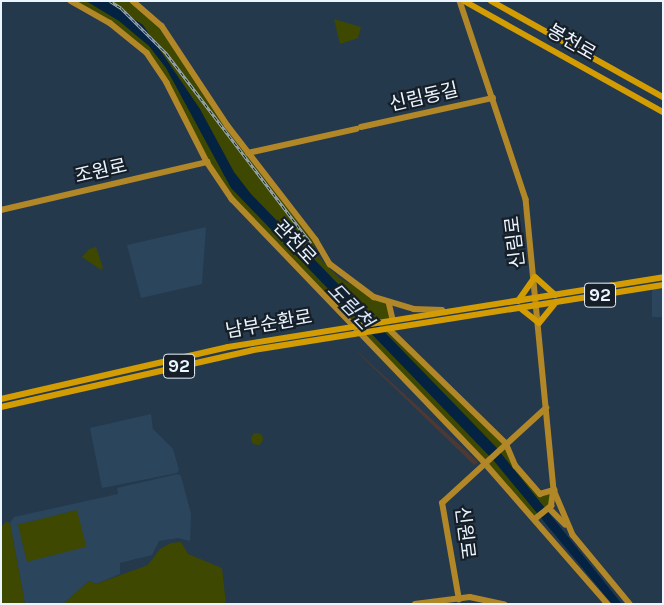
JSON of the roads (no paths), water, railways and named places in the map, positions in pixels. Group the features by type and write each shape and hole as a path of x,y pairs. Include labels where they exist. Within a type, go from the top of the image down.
{"main road":[{"name":"관천로","path":"71,1 110,23 154,62 207,162 232,199 358,334 487,460 534,519"},
{"name":"관천로","path":"133,1 162,26 248,152 316,240 330,264 358,288 389,302 424,310 461,309"},
{"name":"신림로","path":"460,1 526,199 554,490 569,528 630,604"},
{"name":"봉천로","path":"464,1 663,112"},
{"name":"봉천로","path":"491,1 663,97"},
{"path":"534,39 544,38 541,29"},
{"path":"569,59 565,51 574,48"},
{"name":"신림동길","path":"248,152 493,98"},
{"name":"조원로","path":"1,210 207,162"},
{"path":"535,277 556,298 539,322 519,304 535,277"},
{"name":"남부순환로","path":"1,399 228,347 461,309 537,302 663,277"},
{"name":"남부순환로","path":"556,298 663,285"},
{"path":"389,302 393,320"},
{"name":"남부순환로","path":"1,407 228,355 372,332 519,304"},
{"path":"371,323 367,328 372,332"},
{"path":"388,329 504,444 516,466 540,494 554,490"},
{"path":"317,332 322,336 318,340"},
{"path":"487,460 546,408"},
{"name":"신원로","path":"458,598 442,503 487,460"},
{"name":"신림로","path":"549,508 554,490"},
{"path":"569,528 556,511 549,508 534,519 608,604"},
{"path":"415,604 458,598 504,604"},
{"path":"434,604 458,598 494,604"}],"water":[{"name":"도림천","path":"86,1 107,1 143,25 200,109 234,172 251,194 496,447 622,604 612,604 494,461 231,188 166,68 149,46 119,21"}],"railway":[{"path":"110,1 121,8 166,53 311,243"}]}
